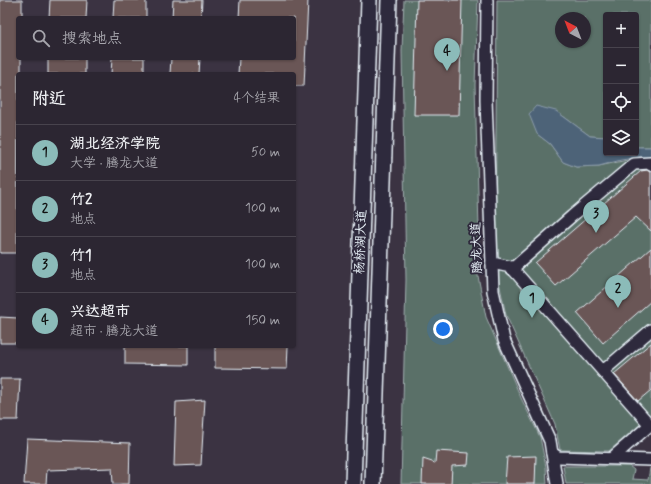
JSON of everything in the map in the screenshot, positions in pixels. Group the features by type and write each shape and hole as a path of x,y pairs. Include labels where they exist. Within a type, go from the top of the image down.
{"main road":[{"name":"杨桥湖大道","path":"353,484 369,0"},
{"name":"杨桥湖大道","path":"373,484 388,0"}],"street":[{"name":"腾龙大道","path":"487,0 486,100 493,291 504,340 550,441 557,484"},
{"path":"512,269 634,164 651,165"},
{"path":"492,262 511,267 650,424 612,458"},
{"path":"603,372 651,330"},
{"path":"552,454 558,457 651,460"}],"green space":[{"path":"404,0 478,0 475,85 479,229 478,276 486,317 521,398 540,437 546,467 547,484 401,484 406,280 402,51"},
{"path":"497,0 651,0 651,147 639,147 639,12 603,12 603,137 590,136 556,111 537,134 550,144 563,162 576,167 599,166 632,159 634,164 513,269 605,374 651,335 651,415 609,451 560,450 555,424 506,315 495,263"},
{"path":"647,157 651,162 651,325 603,366 518,269"},
{"path":"563,466 629,466 634,470 632,479 648,480 651,468 651,484 566,484"}],"water":[{"path":"536,106 556,111 590,136 603,137 603,156 639,156 639,147 651,147 651,158 640,157 599,166 576,167 563,162 550,144 537,134 529,114"}],"building":[{"path":"0,0 22,0 22,16 16,16 16,60 21,60 21,72 16,72 16,253 0,253"},
{"path":"50,0 87,0 86,16 49,16"},
{"path":"114,0 146,0 146,16 113,16"},
{"path":"173,0 202,0 201,16 172,16"},
{"path":"240,0 308,0 304,86 296,86 296,72 238,72 239,60 296,60 296,16 239,16"},
{"path":"417,0 462,0 459,115 414,115"},
{"path":"48,60 85,60 85,72 48,72"},
{"path":"112,60 144,60 144,72 111,72"},
{"path":"171,60 200,60 199,72 170,72"},
{"path":"647,170 651,172 651,231 636,217 556,286 535,263 641,171"},
{"path":"651,248 651,301 603,343 577,313"},
{"path":"0,317 16,318 16,343 0,343"},
{"path":"651,343 651,390 638,401 614,374"},
{"path":"125,348 188,348 188,365 125,364"},
{"path":"215,348 288,348 287,369 215,368"},
{"path":"0,379 20,379 18,420 0,420"},
{"path":"205,400 201,465 174,466 176,402"},
{"path":"27,439 130,443 129,484 113,484 112,468 47,470 46,484 24,484"},
{"path":"436,451 469,453 468,465 452,466 451,484 422,484 423,459 435,463"},
{"path":"536,456 535,484 505,484 507,457"}],"place":[{"name":"兴达超市","path":"447,71"},
{"name":"竹1","path":"596,233"},
{"name":"竹2","path":"618,308"},
{"name":"湖北经济学院","path":"532,318"}]}
